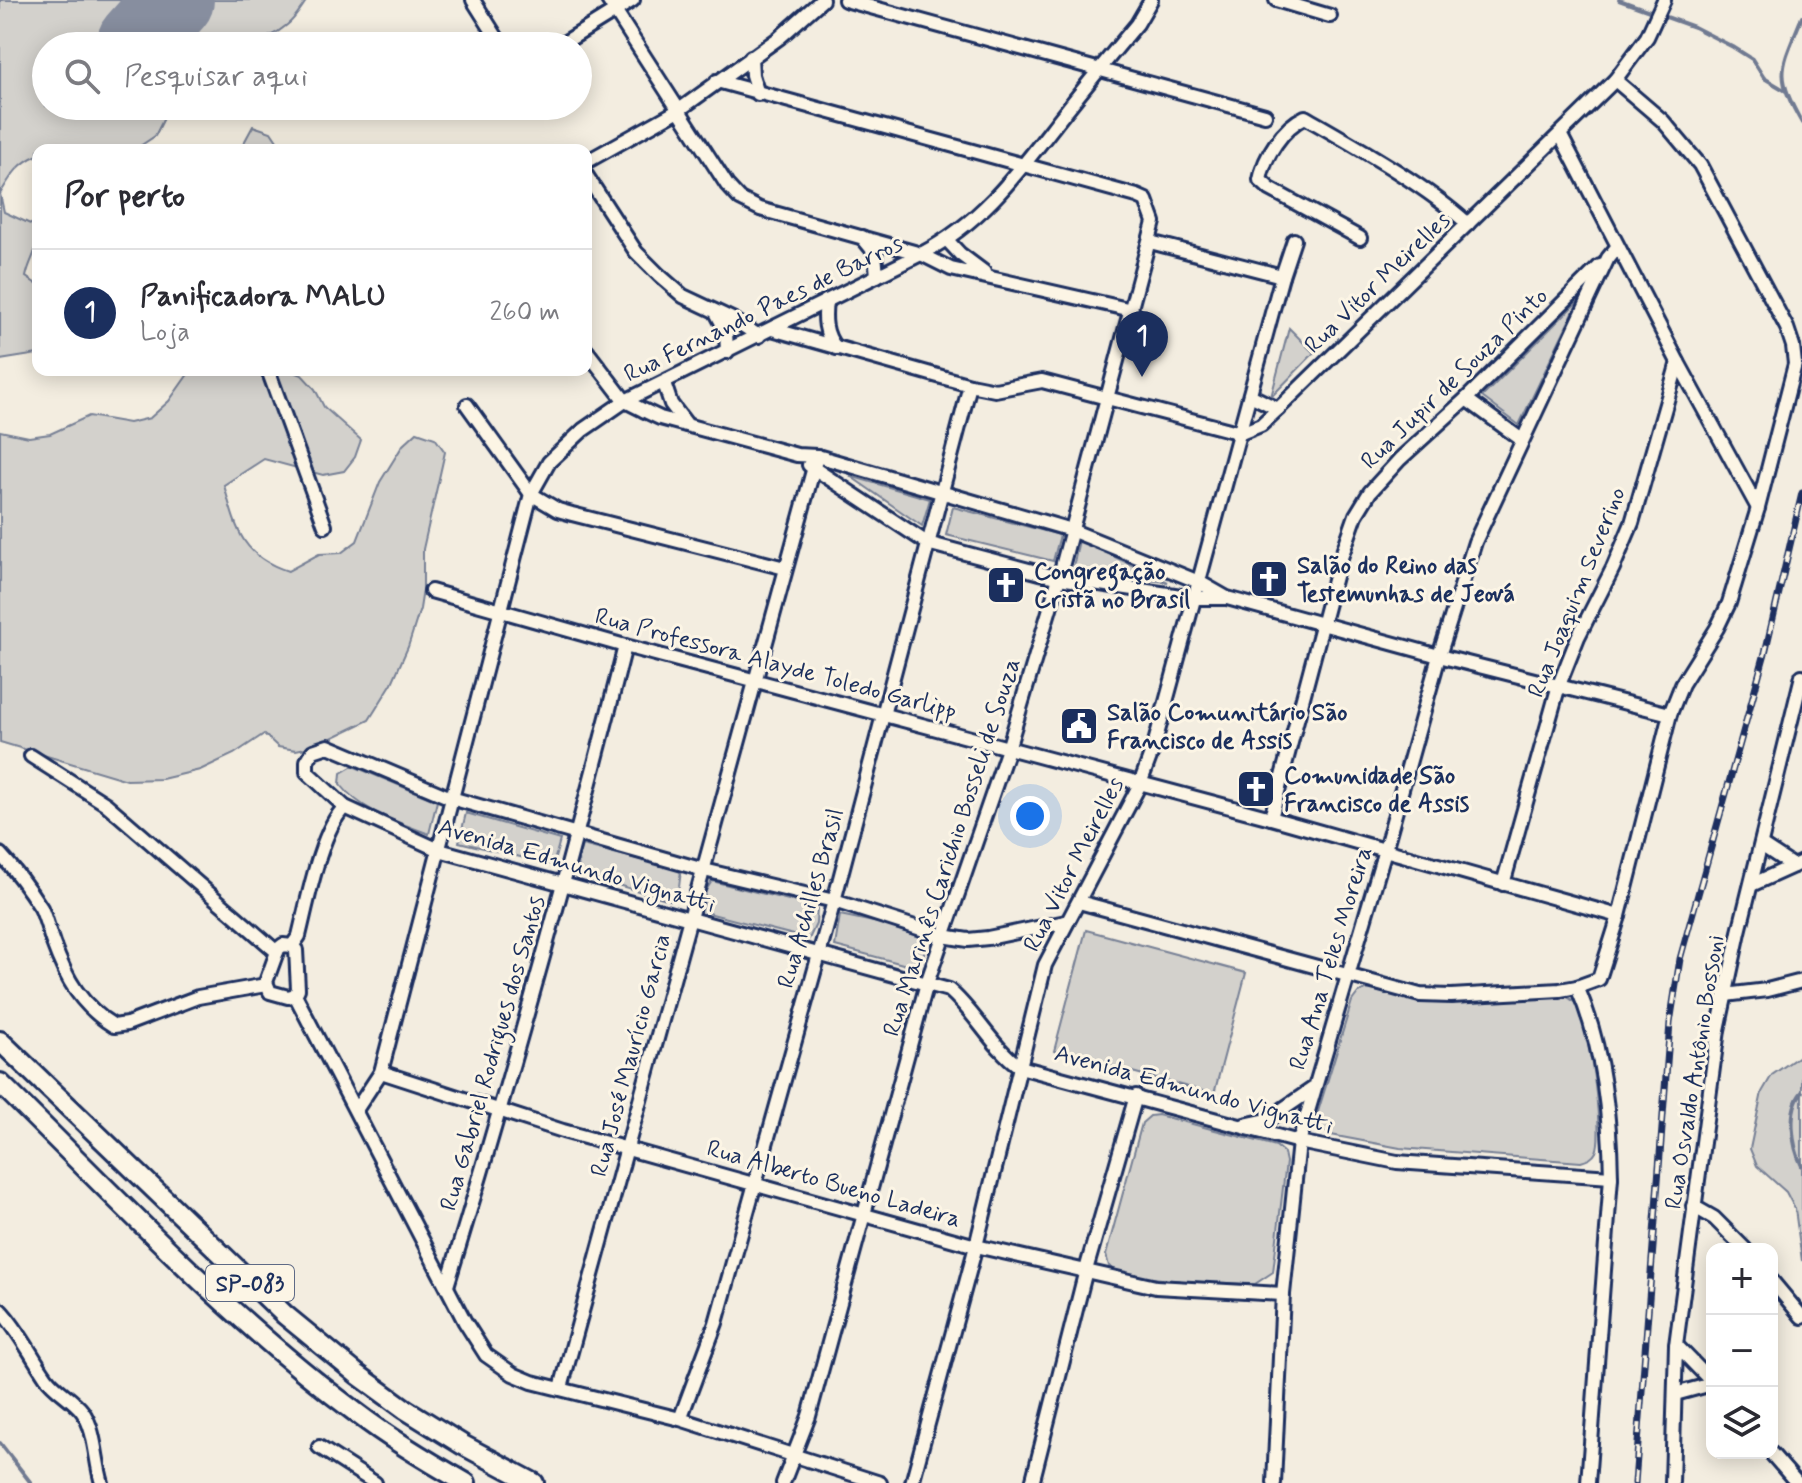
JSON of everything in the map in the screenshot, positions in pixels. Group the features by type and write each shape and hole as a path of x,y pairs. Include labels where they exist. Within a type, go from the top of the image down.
{"highway":[{"name":"SP-083","path":"0,1041 285,1315 405,1409 534,1483"},
{"name":"SP-083","path":"0,1083 275,1347 358,1414 466,1483"}],"street":[{"path":"473,0 493,32"},
{"path":"578,32 612,6 633,0"},
{"path":"592,159 679,110 779,38 822,0"},
{"path":"845,0 1265,115"},
{"name":"Rua Fernando Paes de Barros","path":"356,1110 381,1072 531,494 549,462 583,430 625,401 921,254 947,240 980,215 1137,24 1151,0"},
{"path":"1276,0 1330,16"},
{"name":"Rua Vitor Meirelles","path":"912,1483 976,1246 1045,965 1140,784 1154,746 1241,433 1261,425 1278,409 1615,80 1650,32 1662,3"},
{"path":"612,6 727,185 740,199 760,209 921,254 951,269 1132,310"},
{"path":"751,57 758,94"},
{"path":"1079,902 1420,995 1451,996 1577,987 1599,979 1619,916 1670,714 1682,684 1729,603 1758,508 1795,364 1787,328 1700,165 1663,121 1615,80"},
{"path":"717,81 1023,165"},
{"path":"1360,238 1270,189 1260,180 1262,167 1296,121 1305,117 1323,127 1407,180 1468,224"},
{"path":"1560,134 1617,247 1758,508"},
{"name":"Rua Marinês Carichio Bosseli de Souza","path":"783,1483 809,1416 927,983 1008,749 1059,578 1154,222 1146,200 1137,196 1023,165"},
{"path":"592,184 636,252 683,296 759,336"},
{"path":"862,237 875,253 877,276"},
{"path":"947,240 990,276"},
{"path":"772,329 970,385 995,390 1042,381 1241,433 1294,240"},
{"path":"1150,242 1282,276"},
{"name":"Rua Ana Teles Moreira","path":"1274,1483 1283,1294 1299,1142 1439,656 1475,542 1608,258 1617,247"},
{"name":"Rua Jupir de Souza Pinto","path":"1271,818 1320,624 1356,515 1370,492 1400,459 1466,399 1608,258"},
{"path":"826,301 824,318 827,333 836,348"},
{"path":"715,312 723,320 727,352"},
{"path":"592,358 625,401 660,418 1071,530 1199,582 1227,598 1439,656 1670,714"},
{"name":"Rua Joaquim Severino","path":"1503,884 1559,685 1632,523 1678,362"},
{"path":"270,376 325,526"},
{"path":"664,383 671,404 687,425"},
{"name":"Rua Achilles Brasil","path":"680,1419 716,1323 834,901 970,385"},
{"path":"1250,395 1278,409"},
{"path":"1466,399 1522,440"},
{"path":"467,405 531,494 558,510 785,568"},
{"path":"815,462 927,543 1059,578 1195,598 1227,598"},
{"name":"Rua José Maurício Garcia","path":"561,1388 815,462"},
{"name":"Rua Professora Alayde Toledo Garlipp","path":"431,591 625,646 1271,818 1619,916"},
{"name":"Rua Gabriel Rodrigues dos Santos","path":"447,1286 501,1110 578,834 625,646"},
{"name":"Rua Osvaldo Antônio Bossoni","path":"1672,1483 1676,1345 1693,1206 1725,995 1802,676"},
{"name":"Avenida Edmundo Vignatti","path":"1066,922 988,938 968,940 943,936 834,901 704,870 451,798 334,748 317,748 309,755 307,772 345,807 439,850 949,990 964,1002 998,1048 1020,1067 1299,1142 1397,1162 1611,1177"},
{"path":"31,756 106,804 277,952"},
{"path":"292,946 299,936 321,853 338,813 345,807"},
{"path":"1761,845 1798,864"},
{"path":"0,854 42,910 53,945 71,983 88,1008 114,1026 122,1026 198,997 266,985"},
{"path":"1751,885 1798,864"},
{"path":"283,945 292,946 296,950 298,989 295,995 288,997 273,994 266,985 266,978 277,952 283,945"},
{"path":"1725,995 1767,990 1802,981"},
{"path":"1577,987 1590,1017 1611,1126 1611,1177 1588,1483"},
{"path":"295,995 321,1050 486,1355 513,1374 532,1382 680,1419 880,1483"},
{"name":"Rua Alberto Bueno Ladeira","path":"381,1072 627,1148 976,1246 1156,1287 1283,1294"},
{"path":"1243,1125 1267,1120 1314,1088"},
{"path":"1032,1483 1086,1270 1136,1096"},
{"path":"1693,1206 1714,1218 1739,1243"},
{"path":"1778,1288 1802,1317"},
{"path":"0,1310 47,1379 82,1411 92,1435 102,1483"},
{"path":"1676,1345 1706,1377"},
{"path":"1675,1394 1706,1385"},
{"path":"319,1447 375,1483"},
{"path":"1776,1459 1795,1482"}],"shaded area":[{"path":"0,0 139,0 132,32 32,32 32,120 163,120 155,136 143,144 32,144 32,158 16,171 0,194"},
{"path":"180,0 307,0 295,17 276,32 153,32"},
{"path":"253,126 271,132 279,144 243,144"},
{"path":"0,194 4,212 32,225 32,258 26,277 32,281 32,355 0,360"},
{"path":"1579,300 1519,425 1482,397"},
{"path":"1289,328 1314,353 1271,397"},
{"path":"187,376 303,376 315,389 324,407 361,440 355,457 344,471 323,475 264,459 224,485 237,527 250,549 272,565 288,571 319,554 341,553 357,541 380,482 403,445 417,432 435,438 445,452 423,549 420,609 392,683 369,720 315,746 296,750 278,747 264,734 234,754 200,770 162,779 127,780 0,742 0,431 29,437 50,434 89,416 129,423 150,418 169,401"},
{"path":"850,476 930,499 922,526"},
{"path":"953,507 1060,535 1053,561 946,535"},
{"path":"1079,540 1168,582 1072,572"},
{"path":"353,766 437,801 429,834 381,815 349,794 340,784 341,773"},
{"path":"466,813 560,840 553,865 459,842"},
{"path":"582,845 681,870 679,887 670,900 579,874 578,859"},
{"path":"712,881 817,907 816,924 809,939 704,912 703,895"},
{"path":"840,915 883,924 925,939 924,954 918,968 835,946"},
{"path":"1086,930 1246,973 1214,1094 1054,1051"},
{"path":"1369,989 1429,1003 1549,995 1571,999 1579,1010 1594,1074 1598,1122 1595,1154 1581,1162 1400,1148 1331,1135 1325,1131 1317,1115 1352,1001 1358,993"},
{"path":"1802,1054 1802,1261 1795,1209 1786,1192 1757,1166 1750,1149 1762,1092 1772,1075"},
{"path":"1158,1115 1276,1146 1284,1153 1286,1162 1273,1272 1255,1284 1156,1278 1109,1266 1106,1255 1142,1123 1150,1116"}],"waterway":[{"path":"1619,0 1694,27 1733,47 1752,59 1764,78 1786,91"},
{"path":"1802,17 1784,70 1787,92 1802,123"},
{"path":"1802,1092 1797,1099 1793,1118 1796,1148 1802,1166"},
{"path":"0,1443 31,1483"}],"runway":[{"path":"146,32 174,0"}],"railway":[{"path":"1635,1483 1670,1023 1680,959 1765,653 1802,493"}],"place":[{"name":"Panificadora MALU","path":"1142,377"},
{"name":"Salão do Reino das Testemunhas de Jeová","path":"1269,579"},
{"name":"Congregação Cristã no Brasil","path":"1006,585"},
{"name":"Salão Comunitário São Francisco de Assis","path":"1079,726"},
{"name":"Comunidade São Francisco de Assis","path":"1256,789"}]}
